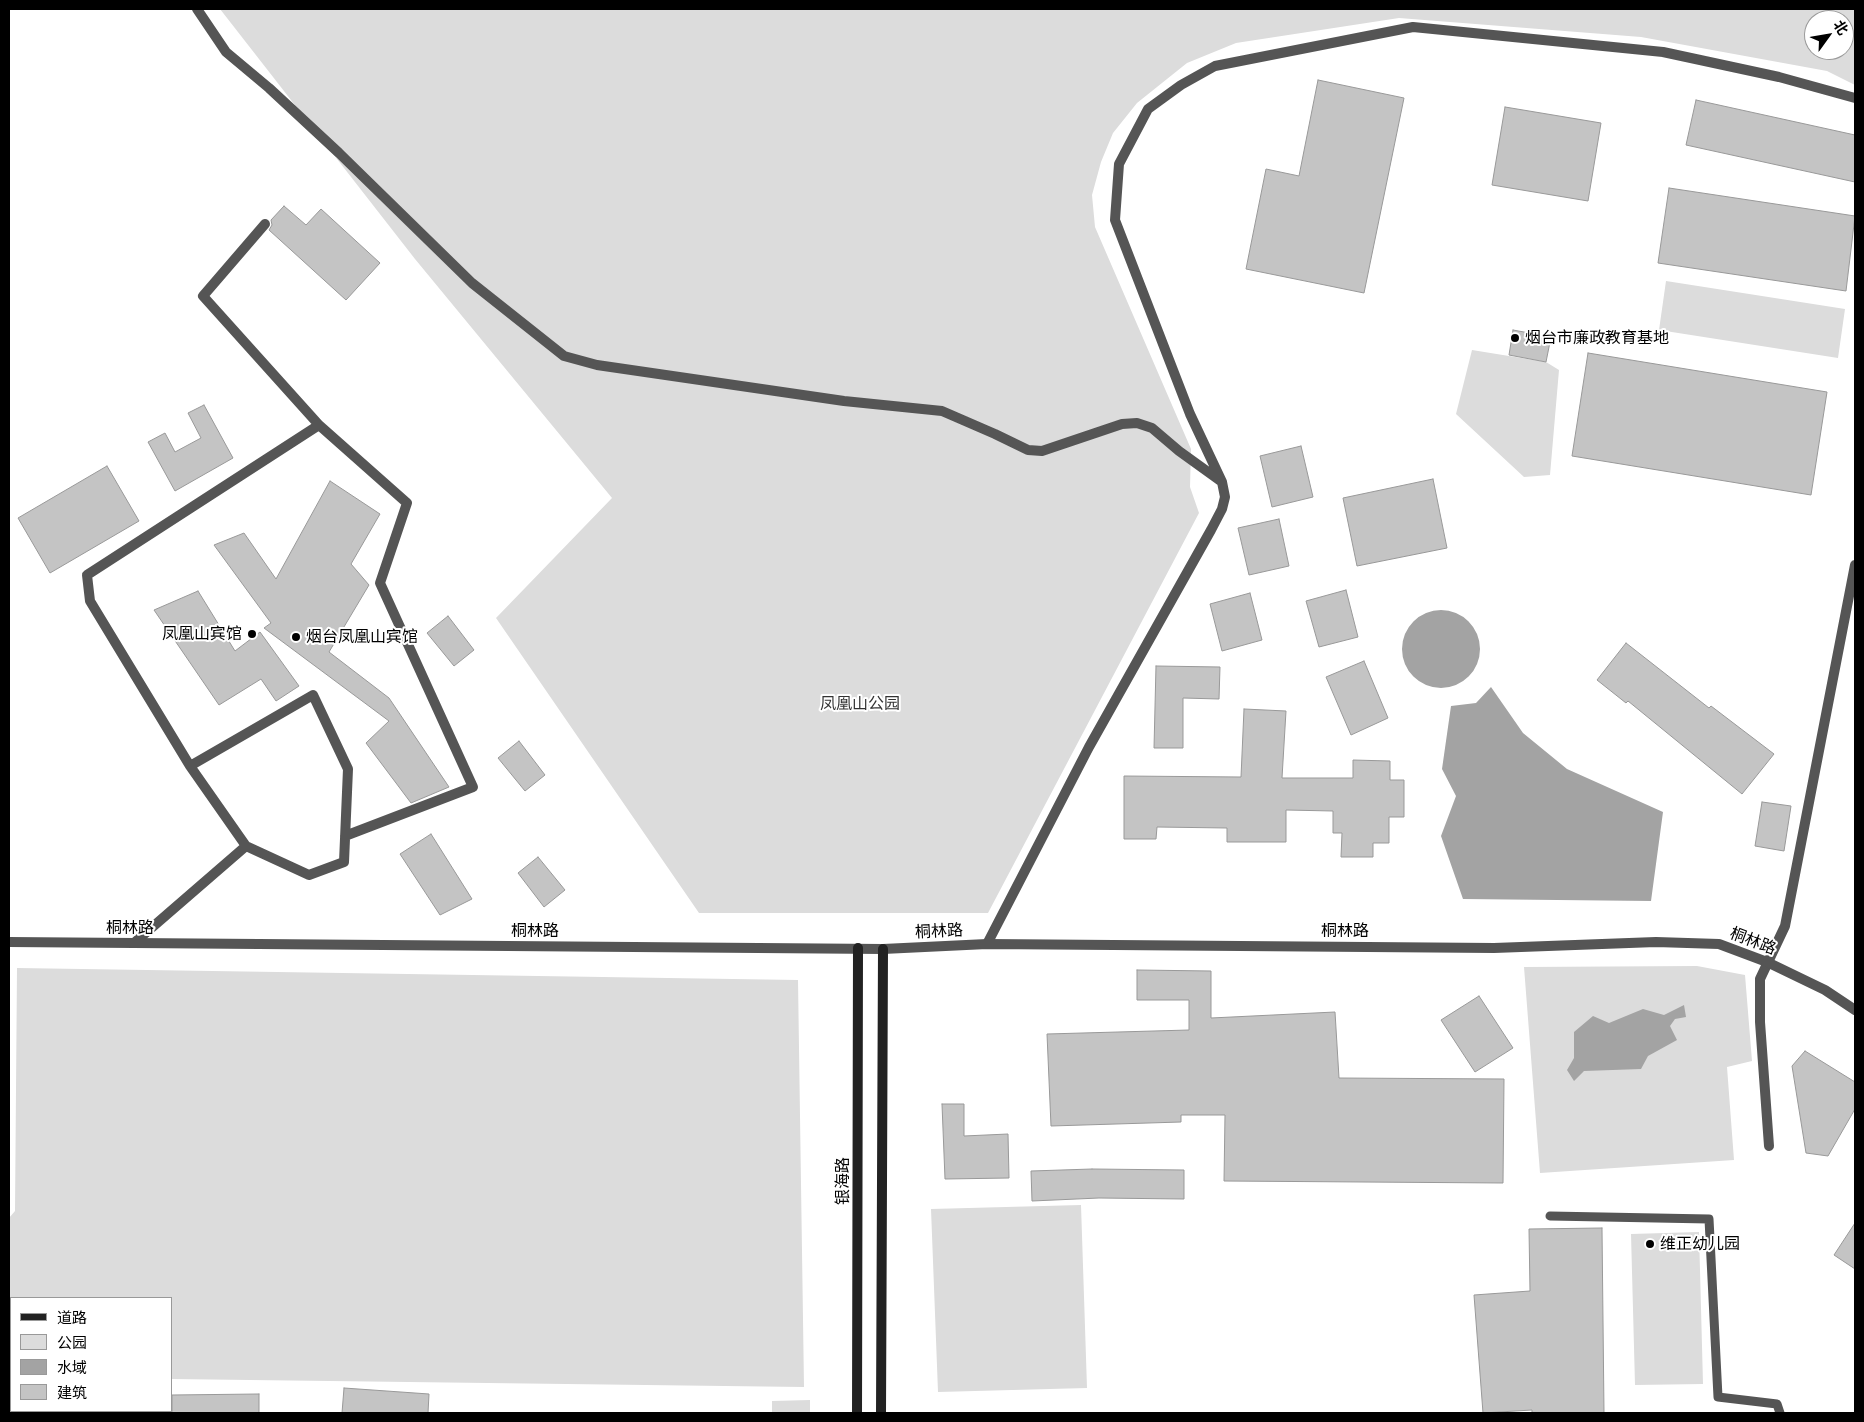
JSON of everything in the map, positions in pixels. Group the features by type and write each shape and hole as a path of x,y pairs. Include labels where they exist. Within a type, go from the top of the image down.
{"main road":[{"name":"银海路","path":"857,1413 858,948"},
{"path":"881,1413 884,949"}],"street":[{"path":"197,9 226,52 269,88 339,153 472,283 564,356 597,365 834,400 942,411 1028,450 1042,451 1122,424 1137,423 1152,428 1179,451 1222,482"},
{"path":"987,944 1089,747 1222,510 1225,497 1222,482 1190,414 1115,220 1119,164 1148,109 1181,84 1215,66 1412,27 1663,52 1779,76 1855,98"},
{"path":"265,224 203,296 319,425 407,503 380,583 473,787 345,836"},
{"path":"190,766 313,695 348,769 344,862 309,875 246,846 190,766 90,601 87,575 319,425"},
{"path":"1769,1146 1760,1022 1760,979 1784,926 1855,565"},
{"path":"134,942 246,846"},
{"name":"桐林路","path":"9,942 884,949 987,944 1494,948 1656,942 1719,944 1767,962 1825,990 1855,1010"}],"lane":[{"path":"1550,1216 1709,1219 1718,1397 1777,1404 1780,1413"}],"green space":[{"name":"凤凰山公园","path":"220,9 1855,9 1855,85 1827,71 1641,37 1399,18 1236,43 1187,63 1137,103 1113,133 1101,162 1092,195 1095,227 1191,449 1190,487 1199,513 988,913 699,913 496,618 612,498 415,259"},
{"path":"1666,281 1845,309 1838,358 1659,330"},
{"path":"1472,350 1546,362 1559,370 1550,475 1524,477 1456,414"},
{"path":"1697,966 1745,975 1752,1061 1727,1067 1734,1160 1540,1173 1524,967"},
{"path":"17,968 798,980 804,1387 172,1379 172,1297 10,1297 9,1364 9,1218 15,1211"},
{"path":"1081,1205 1087,1388 938,1392 931,1209"},
{"path":"1699,1232 1703,1384 1635,1385 1631,1234"},
{"path":"810,1400 810,1413 772,1413 772,1401"}],"water":[{"path":"1441,610 1456,613 1469,621 1477,634 1480,649 1477,664 1469,677 1456,685 1441,688 1426,685 1413,677 1405,664 1402,649 1405,634 1413,621 1426,613"},
{"path":"1491,687 1523,733 1567,769 1663,812 1651,901 1463,899 1441,836 1456,796 1442,769 1451,706 1476,703"},
{"path":"1684,1005 1686,1017 1675,1019 1670,1026 1677,1040 1648,1056 1641,1069 1584,1071 1574,1081 1567,1070 1574,1058 1574,1032 1593,1016 1609,1023 1643,1009 1664,1015"}],"building":[{"path":"1318,80 1404,98 1364,293 1246,269 1266,169 1299,176"},
{"path":"1696,100 1855,135 1855,182 1686,145"},
{"path":"1505,107 1601,123 1588,201 1492,185"},
{"path":"1669,188 1855,216 1846,291 1658,263"},
{"path":"284,206 306,225 321,209 380,263 346,300 269,230 272,225 271,220"},
{"path":"1513,330 1551,337 1546,362 1509,355"},
{"path":"1588,353 1827,392 1811,495 1572,456"},
{"path":"204,405 233,458 175,491 148,442 165,433 175,452 201,438 188,413"},
{"path":"1301,446 1313,497 1272,507 1260,456"},
{"path":"107,466 139,521 50,573 18,518"},
{"path":"1433,479 1447,548 1357,566 1343,498"},
{"name":"烟台凤凰山宾馆","path":"330,481 380,514 351,564 369,585 329,652 389,698 449,787 411,803 366,743 389,721 264,628 271,623 214,545 244,533 276,579"},
{"path":"1279,519 1289,566 1249,575 1238,528"},
{"path":"1346,590 1358,637 1319,647 1306,601"},
{"path":"198,591 235,651 260,632 299,686 276,701 261,679 219,705 154,610"},
{"path":"1250,593 1262,640 1222,651 1210,604"},
{"path":"448,616 474,650 454,666 427,633"},
{"path":"1626,643 1709,708 1711,706 1774,754 1742,794 1628,701 1626,703 1597,680"},
{"path":"1364,661 1388,718 1351,735 1326,677"},
{"path":"1156,666 1220,667 1219,699 1183,698 1183,748 1154,748"},
{"path":"1244,709 1286,711 1282,778 1353,778 1353,760 1390,761 1390,780 1404,780 1404,817 1389,817 1389,843 1373,843 1373,857 1341,857 1342,833 1333,833 1333,811 1286,810 1286,842 1227,842 1227,828 1157,827 1156,839 1124,839 1124,776 1241,777"},
{"path":"519,741 545,775 525,791 498,758"},
{"path":"1762,802 1791,806 1784,851 1755,846"},
{"path":"431,834 472,899 440,915 400,854"},
{"path":"538,857 565,890 544,907 518,873"},
{"path":"1137,970 1211,971 1211,1018 1335,1012 1339,1078 1504,1079 1503,1183 1224,1181 1225,1115 1181,1115 1181,1122 1051,1126 1047,1034 1189,1030 1189,1000 1137,1000"},
{"path":"1479,996 1513,1048 1475,1072 1441,1020"},
{"path":"1805,1051 1855,1082 1855,1109 1828,1156 1806,1153 1792,1066"},
{"path":"942,1104 964,1104 964,1136 1008,1134 1009,1178 945,1179"},
{"path":"1092,1169 1184,1170 1184,1199 1099,1198 1032,1201 1031,1171"},
{"path":"1855,1223 1855,1269 1834,1255"},
{"path":"1602,1228 1604,1413 1532,1413 1532,1410 1483,1413 1474,1295 1530,1291 1529,1229"},
{"path":"344,1388 429,1394 428,1413 342,1413"},
{"path":"259,1394 259,1413 172,1413 172,1395"}],"place":[{"name":"烟台市廉政教育基地","path":"1515,338"},
{"name":"凤凰山宾馆","path":"252,634"},
{"name":"烟台凤凰山宾馆","path":"296,637"},
{"name":"维正幼儿园","path":"1650,1244"}]}
